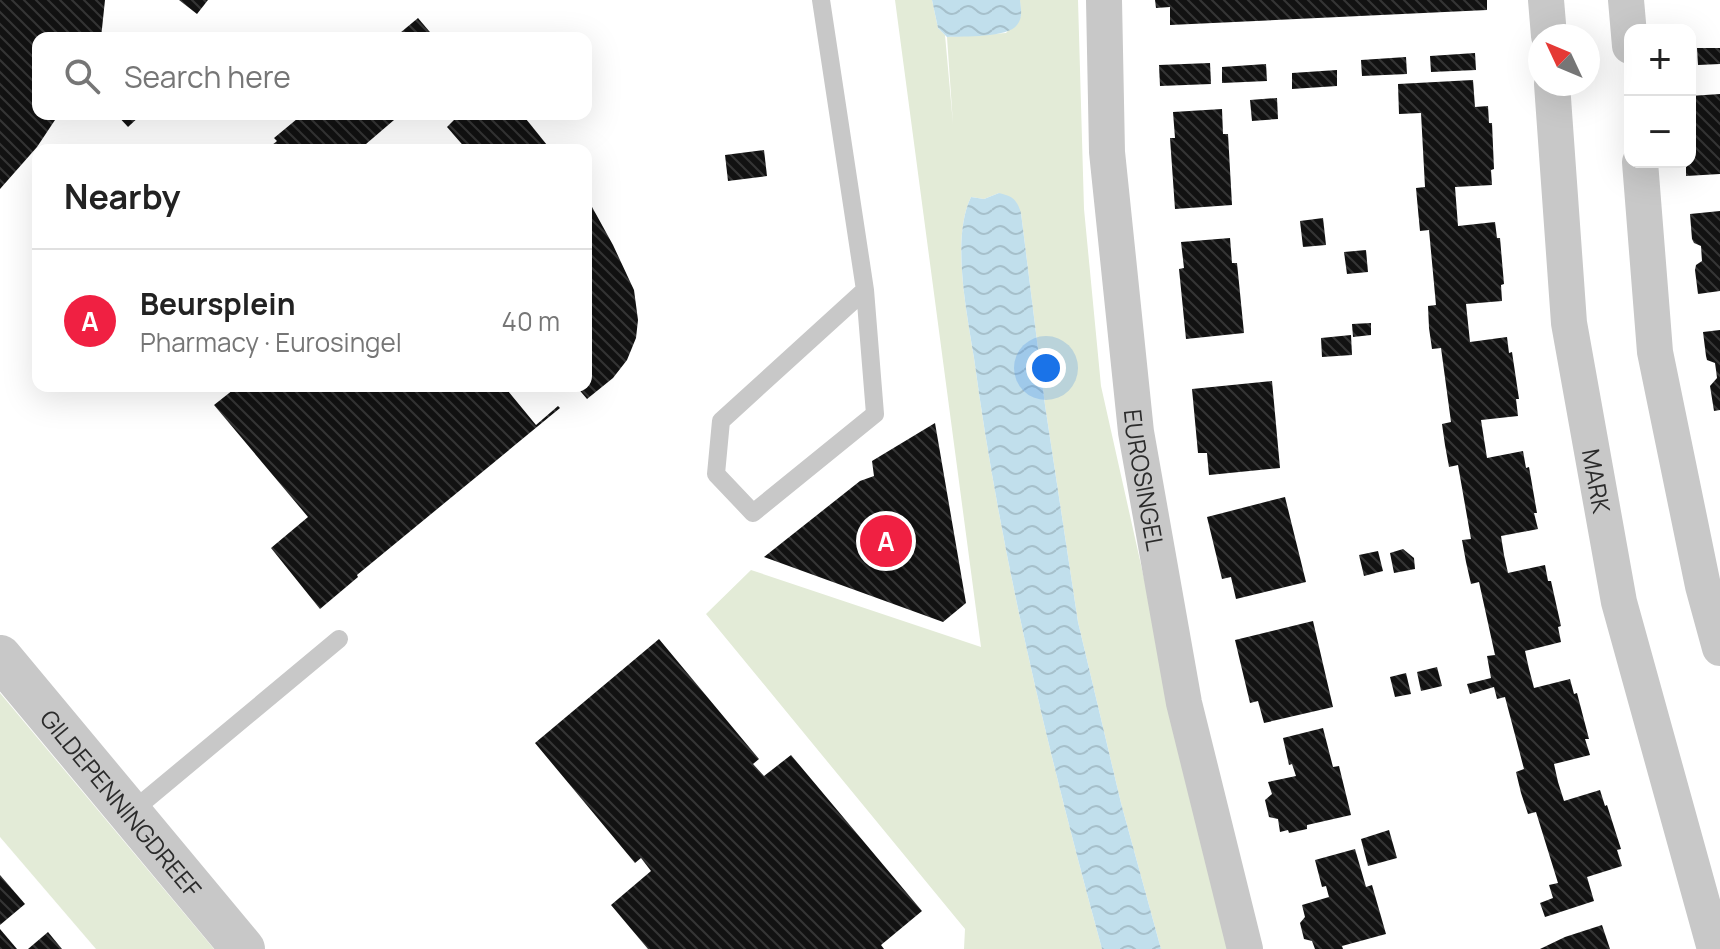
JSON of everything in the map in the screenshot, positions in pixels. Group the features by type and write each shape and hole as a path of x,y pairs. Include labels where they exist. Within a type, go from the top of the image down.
{"street":[{"name":"EUROSINGEL","path":"1104,0 1107,152 1136,432 1184,703 1245,949"},
{"path":"1546,0 1548,24"},
{"path":"1626,0 1628,24"},
{"name":"MARK","path":"1553,96 1569,323 1619,602 1706,868 1715,949"},
{"path":"1640,168 1655,352 1703,586 1720,648"},
{"name":"GILDEPENNINGDREEF","path":"0,657 243,949"}],"lane":[{"path":"821,0 865,290 875,414 753,513 716,474 721,421 865,290"},
{"path":"130,813 339,639"}],"green space":[{"path":"895,0 932,0 938,28 945,35 953,124 947,37 1006,33 1021,16 1020,0 1078,0 1084,209 1101,386 1218,909 1230,949 1161,949 1121,803 1078,622 1045,405 1021,213 999,193 984,199 971,197 962,233 962,276 985,433 1012,582 1063,803 1102,949 964,949 965,929 706,614 751,570 981,647"},
{"path":"0,693 214,949 96,949 0,837"}],"water":[{"path":"932,0 1020,0 1021,16 1017,25 1005,32 947,37 938,28"},
{"path":"999,193 1014,199 1021,213 1045,405 1078,622 1121,803 1161,949 1102,949 1063,803 1012,582 985,433 961,254 965,214 971,197 984,199"}],"building":[{"path":"0,0 105,0 102,32 32,32 32,120 55,120 39,144 32,144 32,153 0,189"},
{"path":"179,0 208,0 197,14"},
{"path":"1155,0 1487,0 1487,10 1170,25 1170,7 1156,8"},
{"path":"418,18 430,32 401,32"},
{"path":"1697,48 1720,48 1720,64 1698,65"},
{"path":"1475,53 1476,70 1431,72 1430,56"},
{"path":"1406,57 1407,74 1362,76 1361,60"},
{"path":"1210,63 1211,84 1160,86 1159,65"},
{"path":"1266,64 1267,81 1222,83 1222,67"},
{"path":"1337,70 1337,86 1292,89 1292,73"},
{"path":"1473,80 1475,107 1488,106 1494,169 1491,170 1492,185 1455,187 1458,226 1495,222 1497,238 1500,238 1504,284 1501,285 1502,301 1466,304 1470,342 1507,337 1519,399 1516,399 1518,416 1481,420 1487,458 1523,451 1537,513 1534,513 1538,529 1501,536 1504,555 1508,573 1545,565 1548,581 1551,581 1561,626 1558,627 1561,642 1525,651 1534,688 1570,679 1574,694 1577,693 1589,739 1585,739 1590,755 1554,764 1564,801 1600,790 1621,849 1617,850 1622,866 1587,877 1594,901 1545,917 1540,903 1553,898 1549,885 1558,883 1536,812 1528,814 1521,793 1516,772 1524,769 1505,697 1497,699 1494,687 1470,694 1467,684 1491,678 1487,656 1495,655 1479,582 1471,584 1462,540 1471,539 1458,465 1449,467 1442,424 1451,422 1441,348 1432,349 1428,306 1436,305 1429,230 1420,231 1416,188 1425,187 1421,113 1399,114 1398,84"},
{"path":"1720,94 1720,174 1686,176 1686,168 1696,168 1696,96"},
{"path":"1277,98 1278,119 1252,121 1250,100"},
{"path":"1222,109 1223,134 1228,134 1232,205 1175,209 1170,138 1175,138 1173,112"},
{"path":"122,120 136,120 128,127"},
{"path":"296,120 394,120 366,144 273,144 277,141 274,138"},
{"path":"454,120 527,120 546,144 462,144 447,127"},
{"path":"764,150 767,176 728,181 725,155"},
{"path":"592,207 634,290 638,320 636,338 627,360 613,378 587,399 581,392 592,392"},
{"path":"1720,211 1720,291 1698,294 1695,270 1702,261 1701,246 1692,239 1690,214"},
{"path":"1323,218 1326,245 1303,247 1300,221"},
{"path":"1230,238 1232,263 1237,263 1244,333 1186,339 1179,269 1184,268 1181,242"},
{"path":"1366,250 1368,272 1347,274 1344,252"},
{"path":"1371,323 1371,335 1353,337 1352,324"},
{"path":"1720,330 1720,410 1714,411 1710,386 1717,378 1716,370 1715,363 1707,360 1703,332"},
{"path":"1351,335 1352,355 1322,357 1321,338"},
{"path":"1272,381 1280,468 1209,475 1207,453 1198,453 1192,389"},
{"path":"230,392 509,392 536,425 558,406 560,408 320,609 271,548 308,517 214,405"},
{"path":"935,423 966,603 943,622 764,557 860,481 874,476 872,461"},
{"path":"1285,497 1306,582 1236,599 1231,577 1222,579 1207,517"},
{"path":"1403,549 1414,558 1415,569 1394,573 1390,553"},
{"path":"1378,551 1383,571 1364,576 1359,555"},
{"path":"1313,621 1333,707 1264,723 1258,701 1250,703 1235,640"},
{"path":"659,639 759,759 753,764 764,776 791,755 922,911 881,945 884,949 648,949 611,905 651,871 641,858 635,863 535,743"},
{"path":"1437,667 1442,686 1421,691 1417,672"},
{"path":"1406,673 1411,694 1395,697 1390,677"},
{"path":"1323,728 1333,767 1339,766 1351,815 1307,825 1307,829 1280,832 1278,819 1269,817 1265,800 1272,794 1268,782 1296,776 1292,764 1289,765 1283,738"},
{"path":"1389,830 1397,858 1368,866 1361,839"},
{"path":"1355,849 1366,887 1372,885 1386,934 1342,946 1343,949 1315,949 1312,941 1304,939 1300,923 1305,917 1302,905 1329,897 1326,886 1322,887 1315,860"},
{"path":"0,875 25,904 0,925"},
{"path":"1602,925 1610,949 1540,949 1565,937"},
{"path":"0,929 17,949 0,949"},
{"path":"48,932 62,949 28,949"}],"place":[{"name":"Beursplein","path":"886,541"}]}
